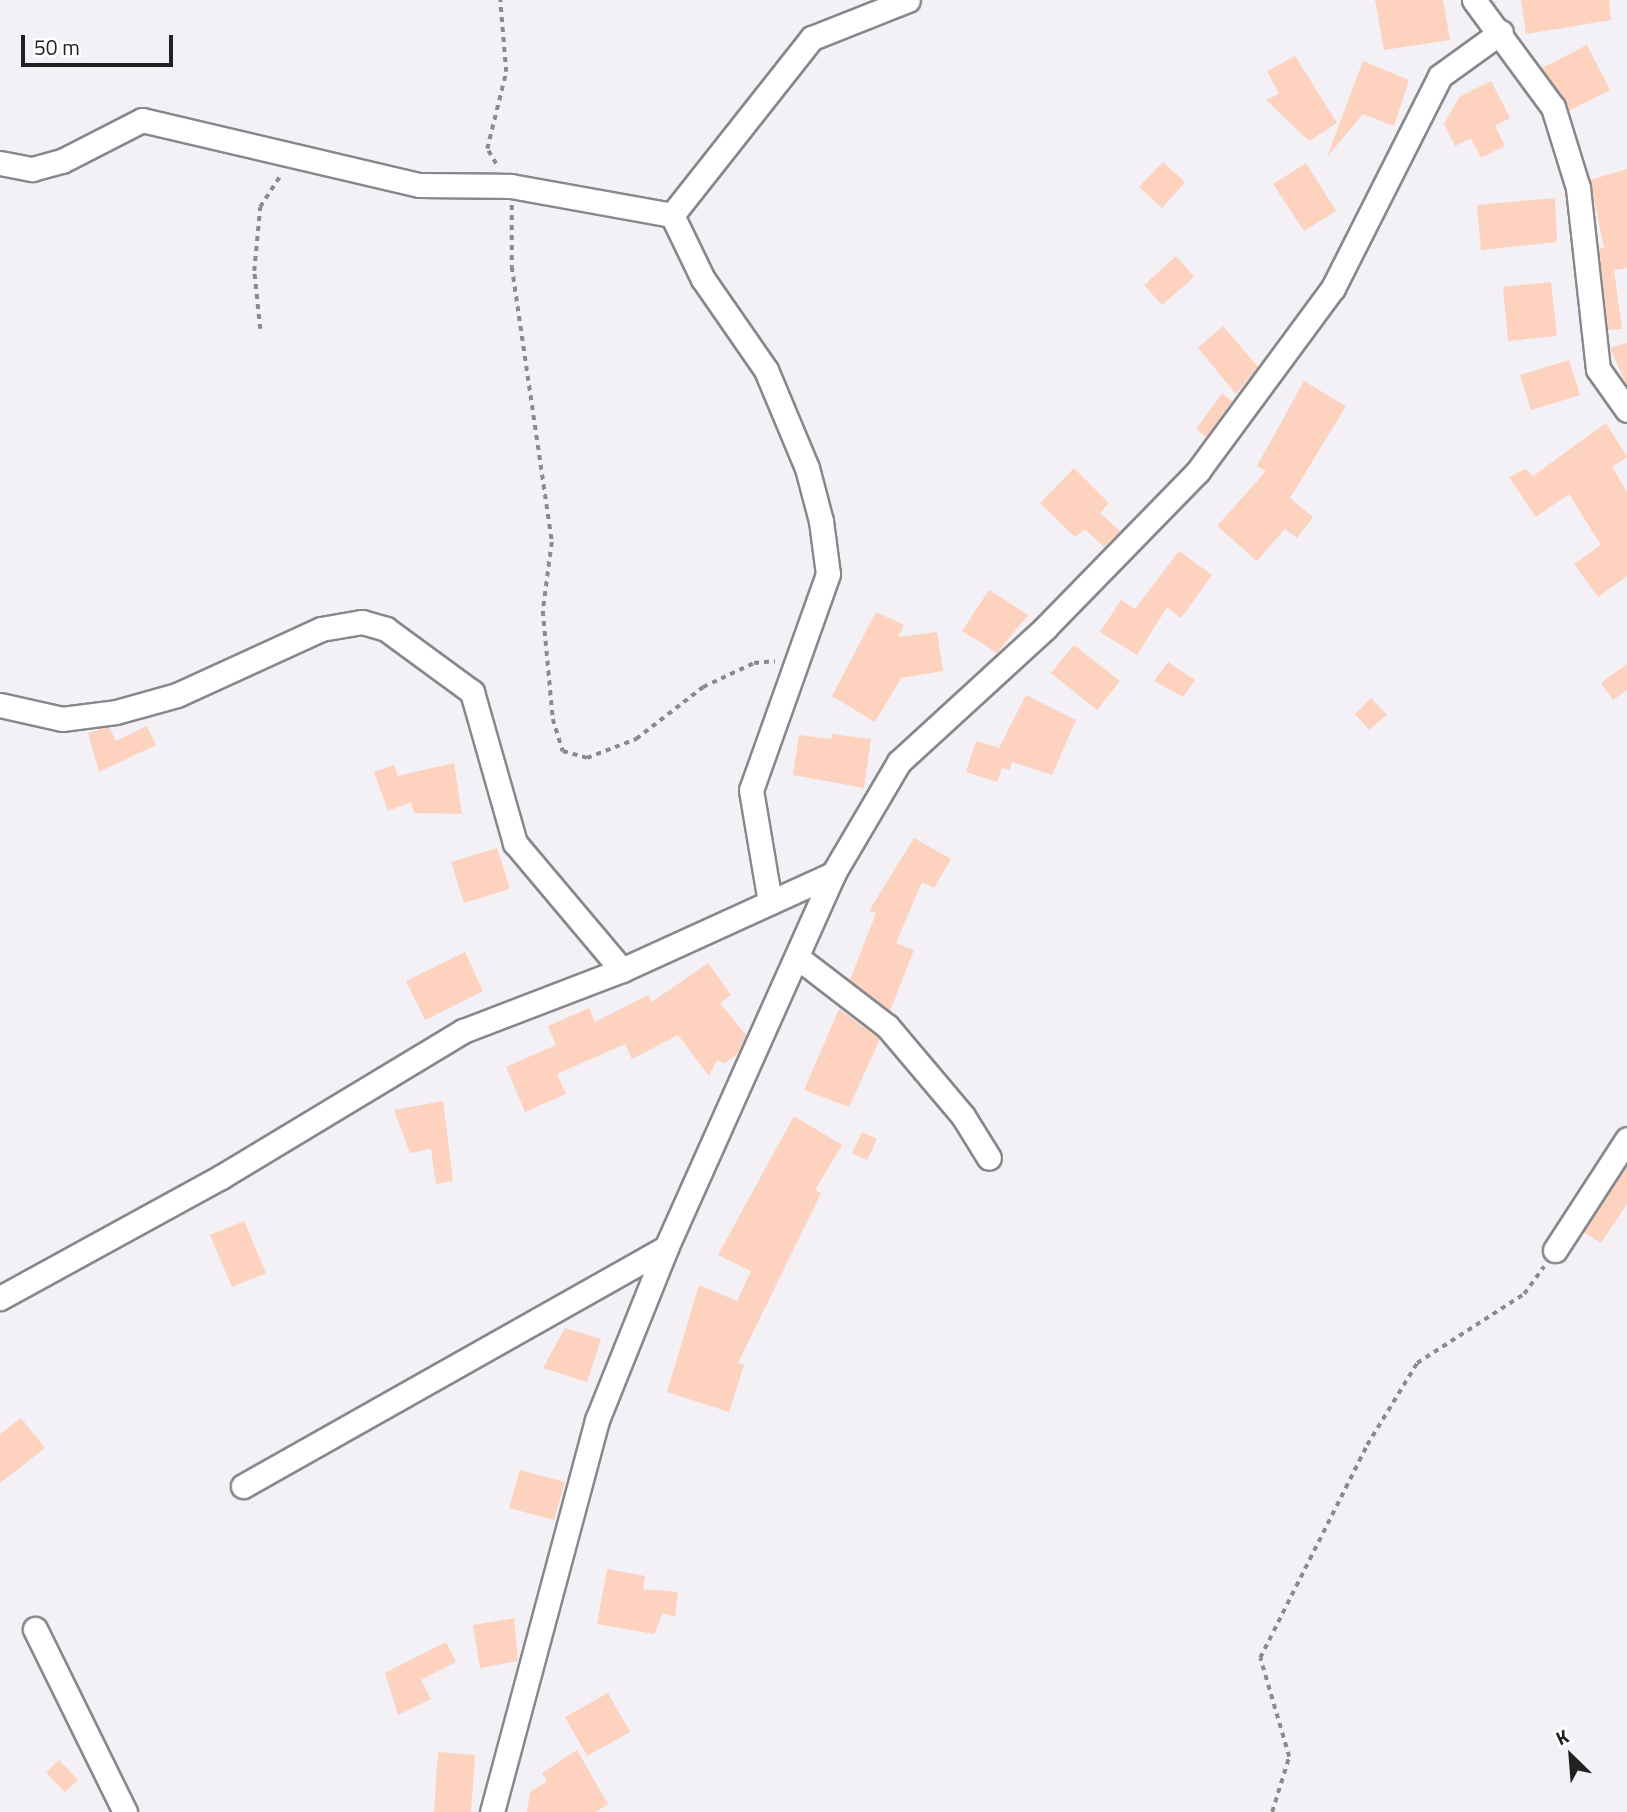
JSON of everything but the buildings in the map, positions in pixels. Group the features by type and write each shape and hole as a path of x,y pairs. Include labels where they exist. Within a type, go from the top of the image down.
{"street":[{"path":"671,215 811,38 908,0"},
{"path":"1474,0 1501,32 1553,107 1578,188 1598,369 1627,410"},
{"path":"492,1812 597,1420 666,1248 834,874 899,762 1045,628 1198,471 1333,288 1440,76 1501,32"},
{"path":"0,163 32,169 62,162 142,120 419,186 511,186 671,215"},
{"path":"671,215 703,279 766,370 807,468 828,574 801,658 751,790 770,902"},
{"path":"0,705 62,719 116,712 177,695 321,629 362,622 386,629 472,692 515,842 622,970"},
{"path":"0,1298 463,1031 622,970 834,874"},
{"path":"797,957 887,1026 963,1116 989,1158"},
{"path":"1555,1250 1627,1139"},
{"path":"243,1486 666,1248"},
{"path":"35,1629 125,1812"}],"path":[{"path":"500,0 506,72 487,149 511,186 512,267 552,542 543,611 553,719 564,751 587,758 624,744 703,687 754,663 801,658"},
{"path":"260,329 254,271 260,207 293,155"},
{"path":"1272,1812 1289,1757 1260,1658 1417,1363 1524,1294 1555,1250"}]}
